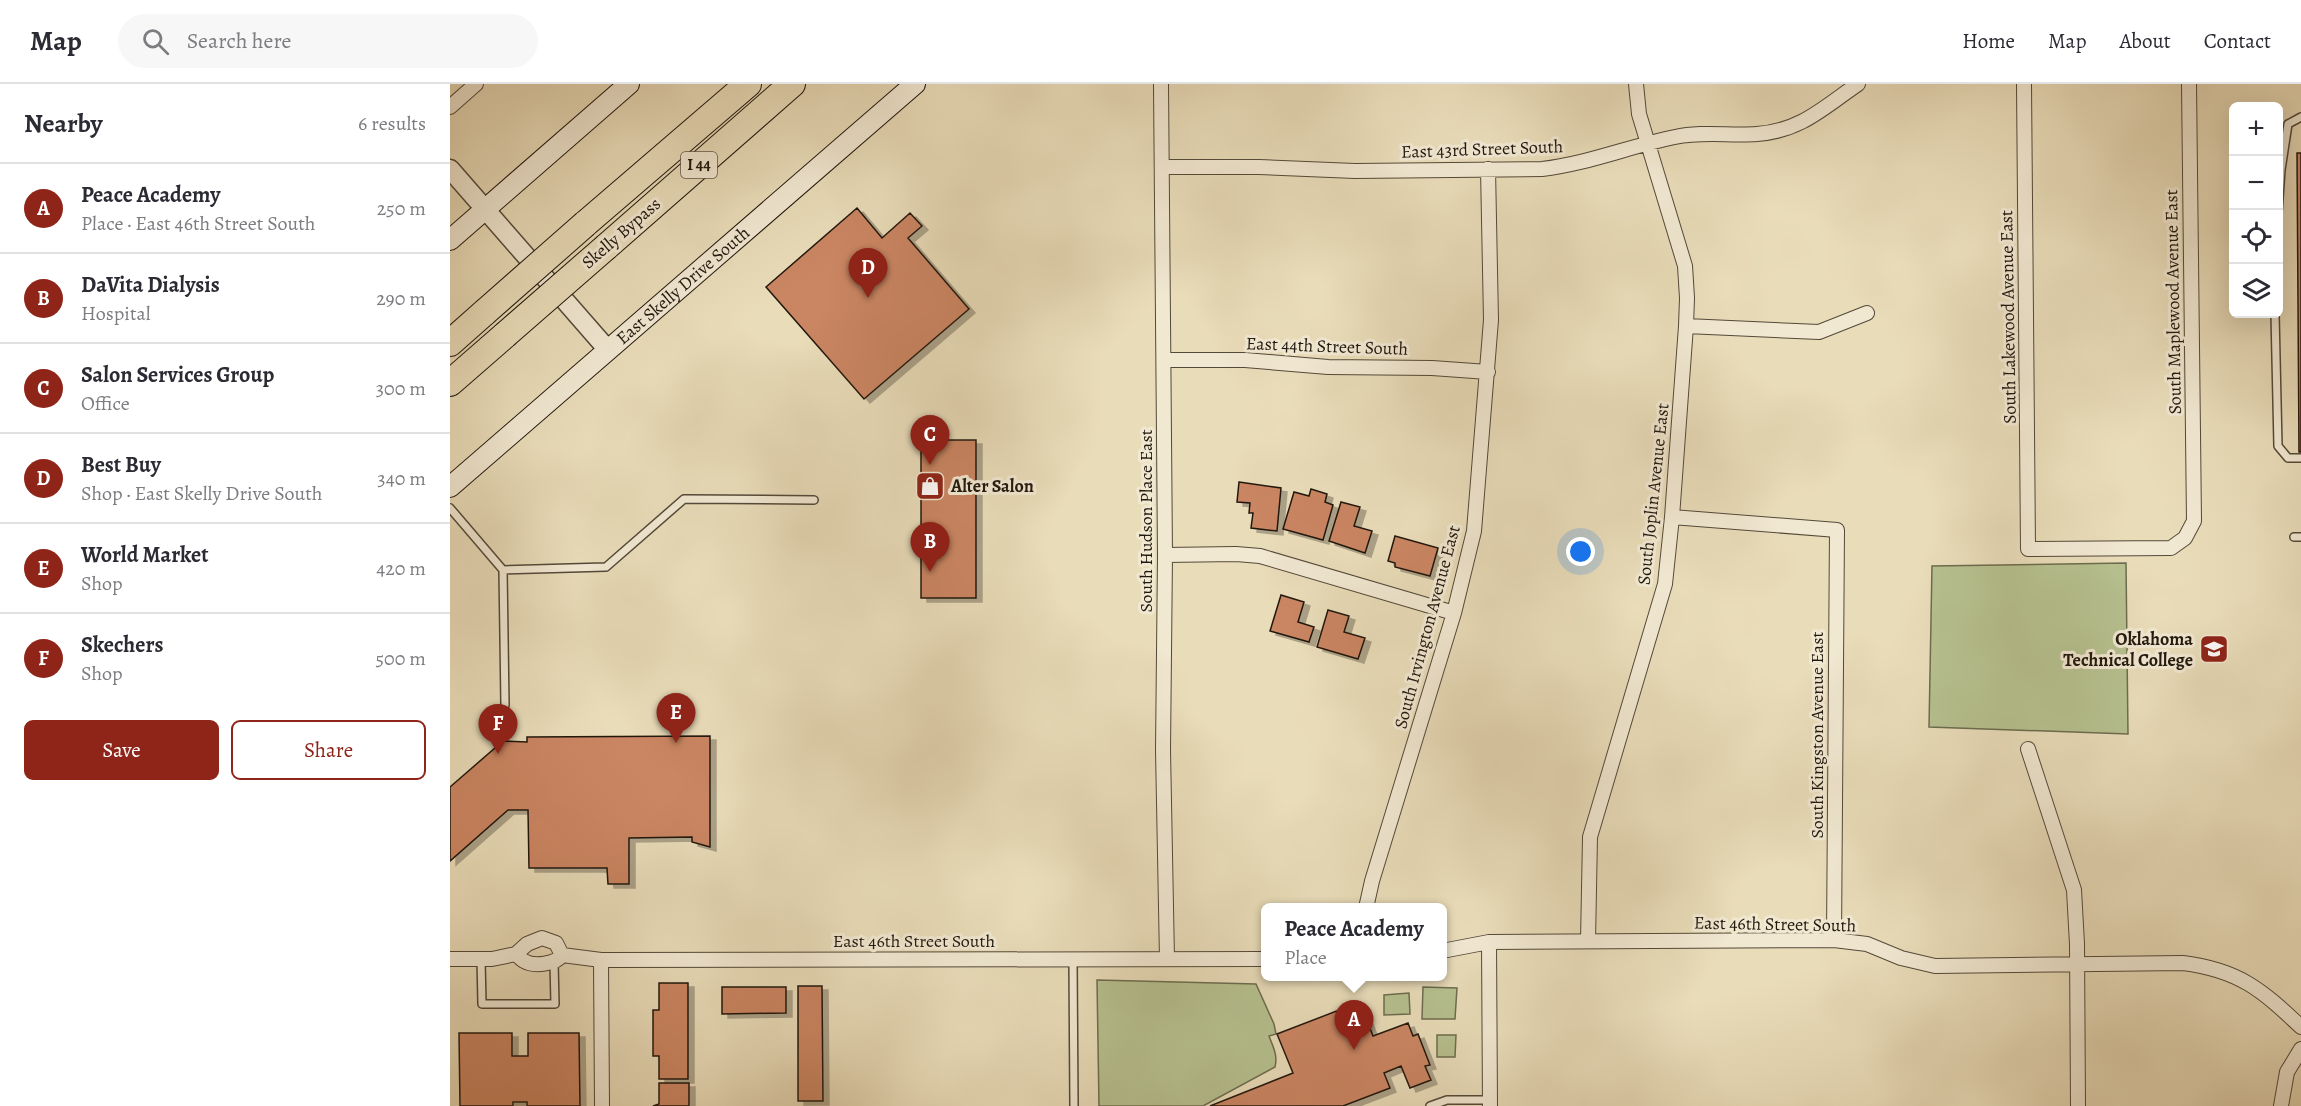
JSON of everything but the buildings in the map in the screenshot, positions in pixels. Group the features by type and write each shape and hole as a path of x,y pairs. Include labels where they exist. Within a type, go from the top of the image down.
{"highway":[{"name":"Skelly Bypass","path":"450,343 748,84"},
{"name":"Skelly Bypass","path":"450,382 792,84"}],"main road":[{"path":"450,240 629,84"},
{"name":"East Skelly Drive South","path":"450,487 915,84"}],"street":[{"path":"450,107 476,84"},
{"name":"South Hudson Place East","path":"1161,84 1166,555 1163,750 1167,958"},
{"name":"South Joplin Avenue East","path":"1588,941 1590,837 1665,584 1686,326 1685,266 1639,114 1636,84"},
{"name":"East 43rd Street South","path":"1162,167 1259,167 1355,171 1564,167 1692,134 1758,134 1794,125 1814,116 1858,84"},
{"name":"South Lakewood Avenue East","path":"2024,84 2028,549 2170,548 2185,538 2194,520"},
{"name":"South Maplewood Avenue East","path":"2189,84 2194,520"},
{"path":"450,169 608,350"},
{"name":"South Irvington Avenue East","path":"1367,903 1454,613 1474,531 1491,320 1488,169"},
{"path":"1686,326 1819,332 1867,313"},
{"name":"East 44th Street South","path":"1164,360 1245,360 1328,367 1432,368 1488,372"},
{"name":"South Kingston Avenue East","path":"1672,517 1837,530 1834,940"},
{"path":"1166,555 1260,556 1454,613"},
{"path":"2028,749 2074,890 2078,964 2078,1106"},
{"name":"East 46th Street South","path":"450,958 481,958 516,954 527,944 542,938 556,943 558,958"},
{"name":"East 46th Street South","path":"1447,950 1490,942 1834,940 1867,944 1901,958 1935,966 2183,963 2229,973 2251,984 2266,994 2301,1027"},
{"path":"1490,942 1490,1103"},
{"name":"East 46th Street South","path":"516,954 525,962 558,958 601,960 1261,958"},
{"path":"601,960 602,1106"},
{"path":"2281,1106 2287,1072 2301,1049"}],"lane":[{"path":"2278,210 2288,124 2301,117"},
{"path":"2275,318 2277,446 2288,458 2301,458"},
{"path":"503,570 606,567 684,499 814,500"},
{"path":"450,508 503,570 505,705"},
{"path":"481,958 482,1004 555,1004 558,958"},
{"path":"1073,959 1074,1106"},
{"path":"1430,1106 1490,1103"}],"green space":[{"path":"2126,563 2128,734 1929,727 1932,566"},
{"path":"1097,980 1256,984 1274,1024 1276,1034 1269,1036 1275,1055 1275,1067 1203,1106 1099,1106"},
{"path":"1423,987 1457,988 1455,1019 1422,1019"},
{"path":"1409,993 1410,1014 1384,1015 1384,995"},
{"path":"1437,1035 1456,1035 1455,1057 1437,1057"}],"place":[{"name":"Best Buy","path":"868,298"},
{"name":"Salon Services Group","path":"930,465"},
{"name":"Alter Salon","path":"930,486"},
{"name":"DaVita Dialysis","path":"930,572"},
{"name":"Oklahoma Technical College","path":"2214,649"},
{"name":"World Market","path":"676,743"},
{"name":"Skechers","path":"498,754"},
{"name":"Peace Academy","path":"1354,1050"}]}
